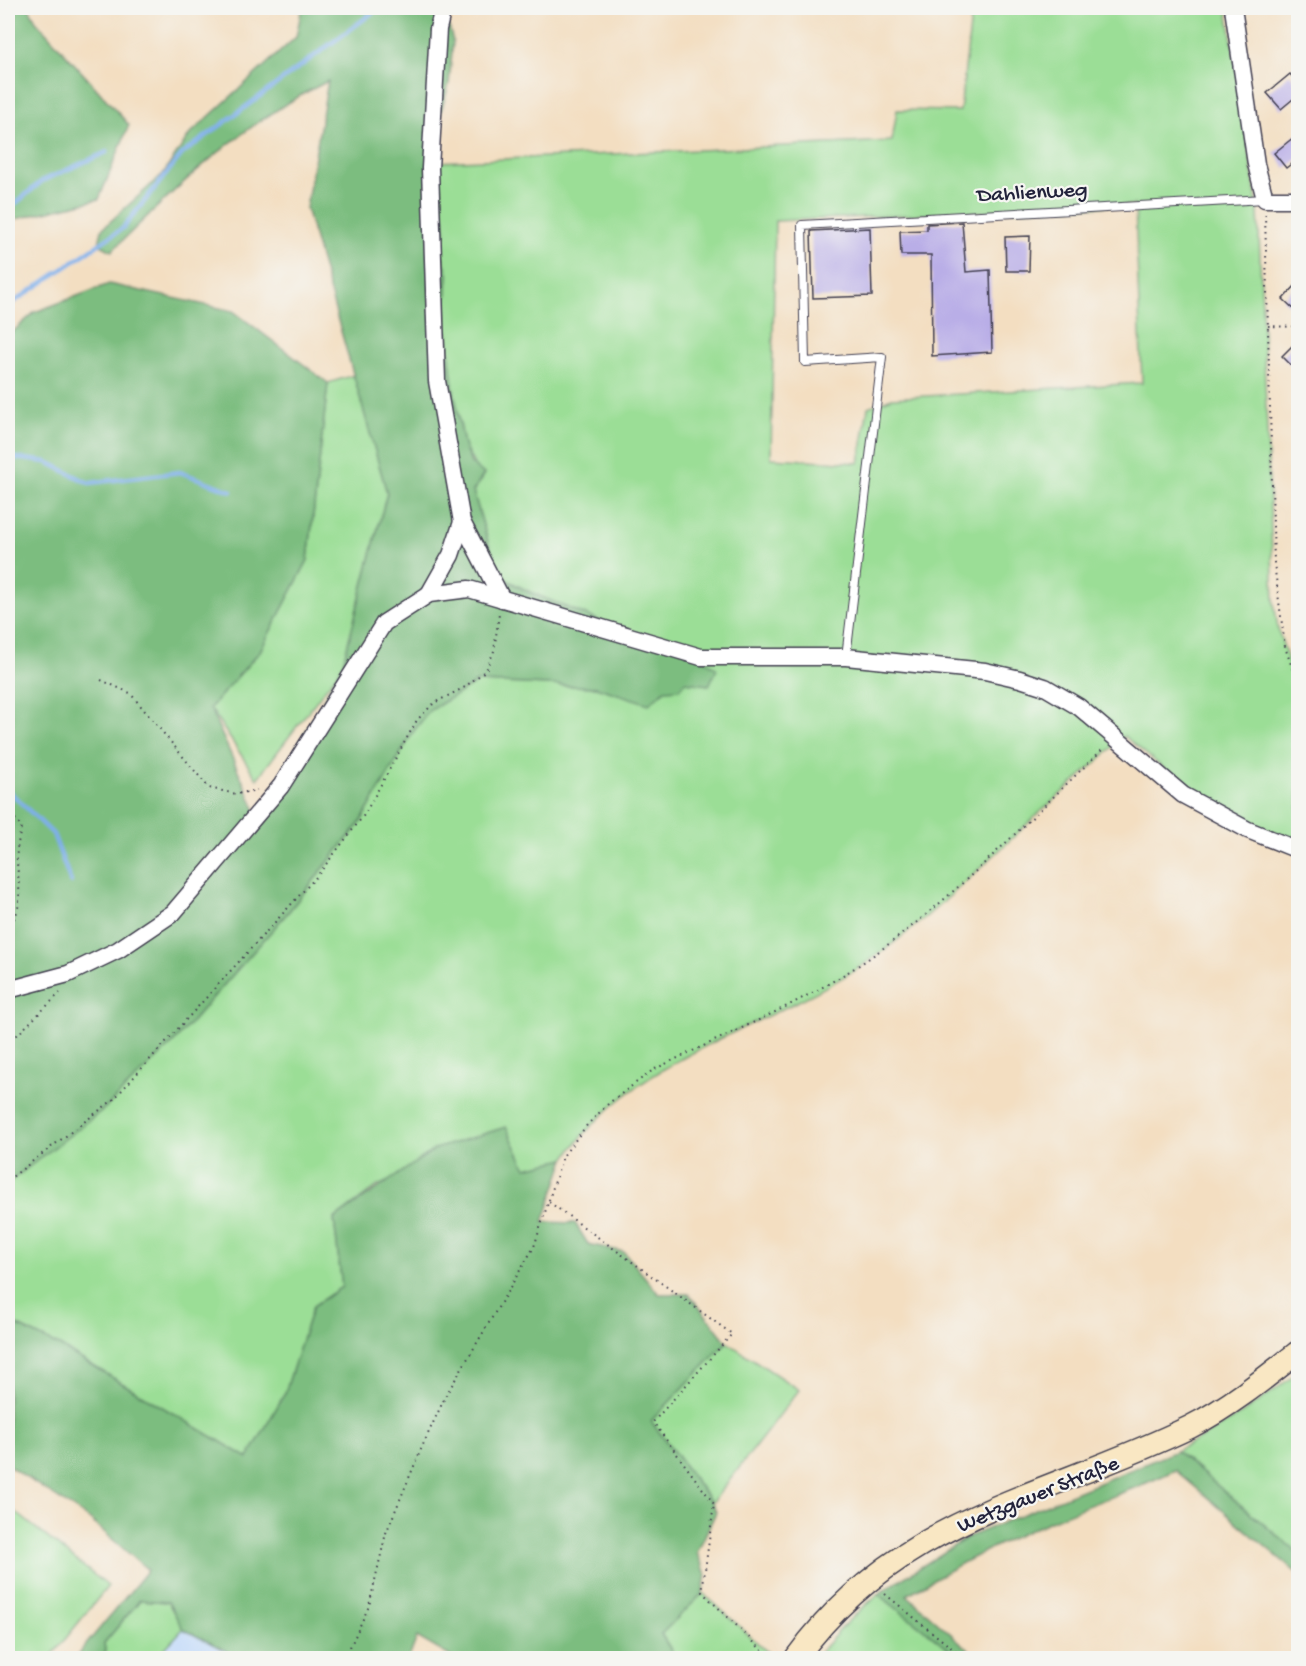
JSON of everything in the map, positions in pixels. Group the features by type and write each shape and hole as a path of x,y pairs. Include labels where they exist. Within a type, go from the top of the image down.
{"street":[{"path":"443,8 438,29 430,168 437,381 462,522 502,599"},
{"path":"1233,8 1256,164 1264,199"},
{"name":"Dahlienweg","path":"1264,199 1299,199"},
{"path":"429,594 451,555 462,522"},
{"path":"8,990 68,974 118,950 173,913 281,786 384,623 429,594 469,589 701,657 846,657 985,671 1020,679 1045,687 1079,707 1183,795 1248,830 1299,850"},
{"name":"Wetzgauer Straße","path":"796,1659 843,1604 898,1558 965,1520 1134,1452 1192,1425 1232,1402 1299,1352"}],"lane":[{"name":"Dahlienweg","path":"846,657 882,357 805,362 802,225 1264,199"}],"path":[{"path":"1264,199 1277,599 1285,647 1299,685"},
{"path":"1268,326 1299,327"},
{"path":"8,1180 113,1100 317,876 364,814 417,720 435,703 465,687 486,670 494,651 502,599"},
{"path":"101,680 130,693 209,788 236,794 281,786"},
{"path":"345,1659 369,1606 386,1533 441,1406 534,1247 563,1156 587,1125 634,1083 653,1071 817,989 866,960 970,876 1116,736"},
{"path":"8,809 21,827 17,851 21,888 13,922 8,926"},
{"path":"8,1044 59,994 68,974"},
{"path":"549,1202 732,1334 652,1422 714,1504 702,1592 770,1659"},
{"path":"869,1580 964,1659"}],"shaded area":[{"path":"168,1602 183,1629 240,1658 106,1658"}],"green space":[{"path":"8,8 29,8 36,21 129,125 99,199 8,221"},
{"path":"302,8 449,8 446,16 453,41 449,84 435,131 445,233 441,252 448,274 445,316 453,387 464,445 471,463 484,474 473,491 491,552 505,579 527,591 603,622 701,657 717,669 709,685 685,682 679,689 665,690 649,704 596,687 477,682 429,711 413,732 360,823 289,911 173,1043 105,1108 8,1183 8,336 35,312 109,284 233,311 328,383 308,560 260,651 210,708 258,815 342,667 387,493 306,208 328,81 297,97 240,135 187,179 112,251 99,244 102,229 163,174 190,134 296,37"},
{"path":"1227,8 1258,210 1274,602 1278,629 1298,692 1298,845 1195,794 1124,736 949,897 890,946 830,985 665,1068 628,1093 594,1123 565,1159 526,1168 506,1127 378,1186 334,1219 342,1287 313,1306 285,1393 248,1458 61,1347 8,1321 8,1183 105,1108 173,1043 289,911 360,823 413,732 429,711 477,682 596,687 649,703 665,689 679,689 685,682 709,685 716,669 701,657 601,629 505,579 491,552 473,491 482,480 464,445 453,387 445,316 448,274 441,252 445,233 438,162 892,141 897,110 960,111 972,9","holes":["1135,205 1142,383 892,398 868,407 859,463 771,458 775,221"]},
{"path":"354,375 387,493 342,667 257,779 210,708 260,651 308,560 328,383"},
{"path":"506,1127 526,1168 565,1159 543,1222 575,1223 588,1244 624,1252 659,1294 689,1294 727,1342 651,1421 712,1503 716,1512 697,1553 706,1574 703,1593 661,1634 676,1658 453,1658 417,1637 409,1658 240,1658 183,1629 168,1602 140,1600 104,1643 106,1658 75,1658 148,1570 89,1519 8,1465 8,1321 61,1347 248,1458 285,1393 313,1306 342,1287 334,1219 435,1149"},
{"path":"727,1342 799,1390 712,1503 651,1421"},
{"path":"1298,1372 1298,1553 1176,1451 1239,1415"},
{"path":"1176,1451 1298,1553 1298,1574 1175,1470 1017,1536 907,1595 978,1658 961,1658 878,1594 968,1537"},
{"path":"8,1506 108,1586 50,1658 8,1658"},
{"path":"703,1593 774,1658 676,1658 661,1634"},
{"path":"878,1594 961,1658 815,1658 847,1622"},
{"path":"140,1600 168,1602 183,1629 156,1658 106,1658 104,1643"}],"building":[{"path":"1290,74 1299,84 1299,94 1281,109 1267,93"},
{"path":"1299,133 1299,158 1286,168 1274,153"},
{"path":"962,222 966,272 990,270 992,352 932,356 931,255 901,255 900,231 927,230 927,224"},
{"path":"870,228 872,296 813,298 811,231"},
{"path":"1030,236 1029,271 1006,271 1005,237"},
{"path":"1299,282 1299,314 1283,299"},
{"path":"1299,339 1299,373 1282,356"}],"waterway":[{"path":"8,306 123,228 182,154 379,8"},
{"path":"8,210 42,181 107,152"},
{"path":"8,457 47,462 89,483 180,472 231,491"},
{"path":"8,790 53,834 71,882"}]}
